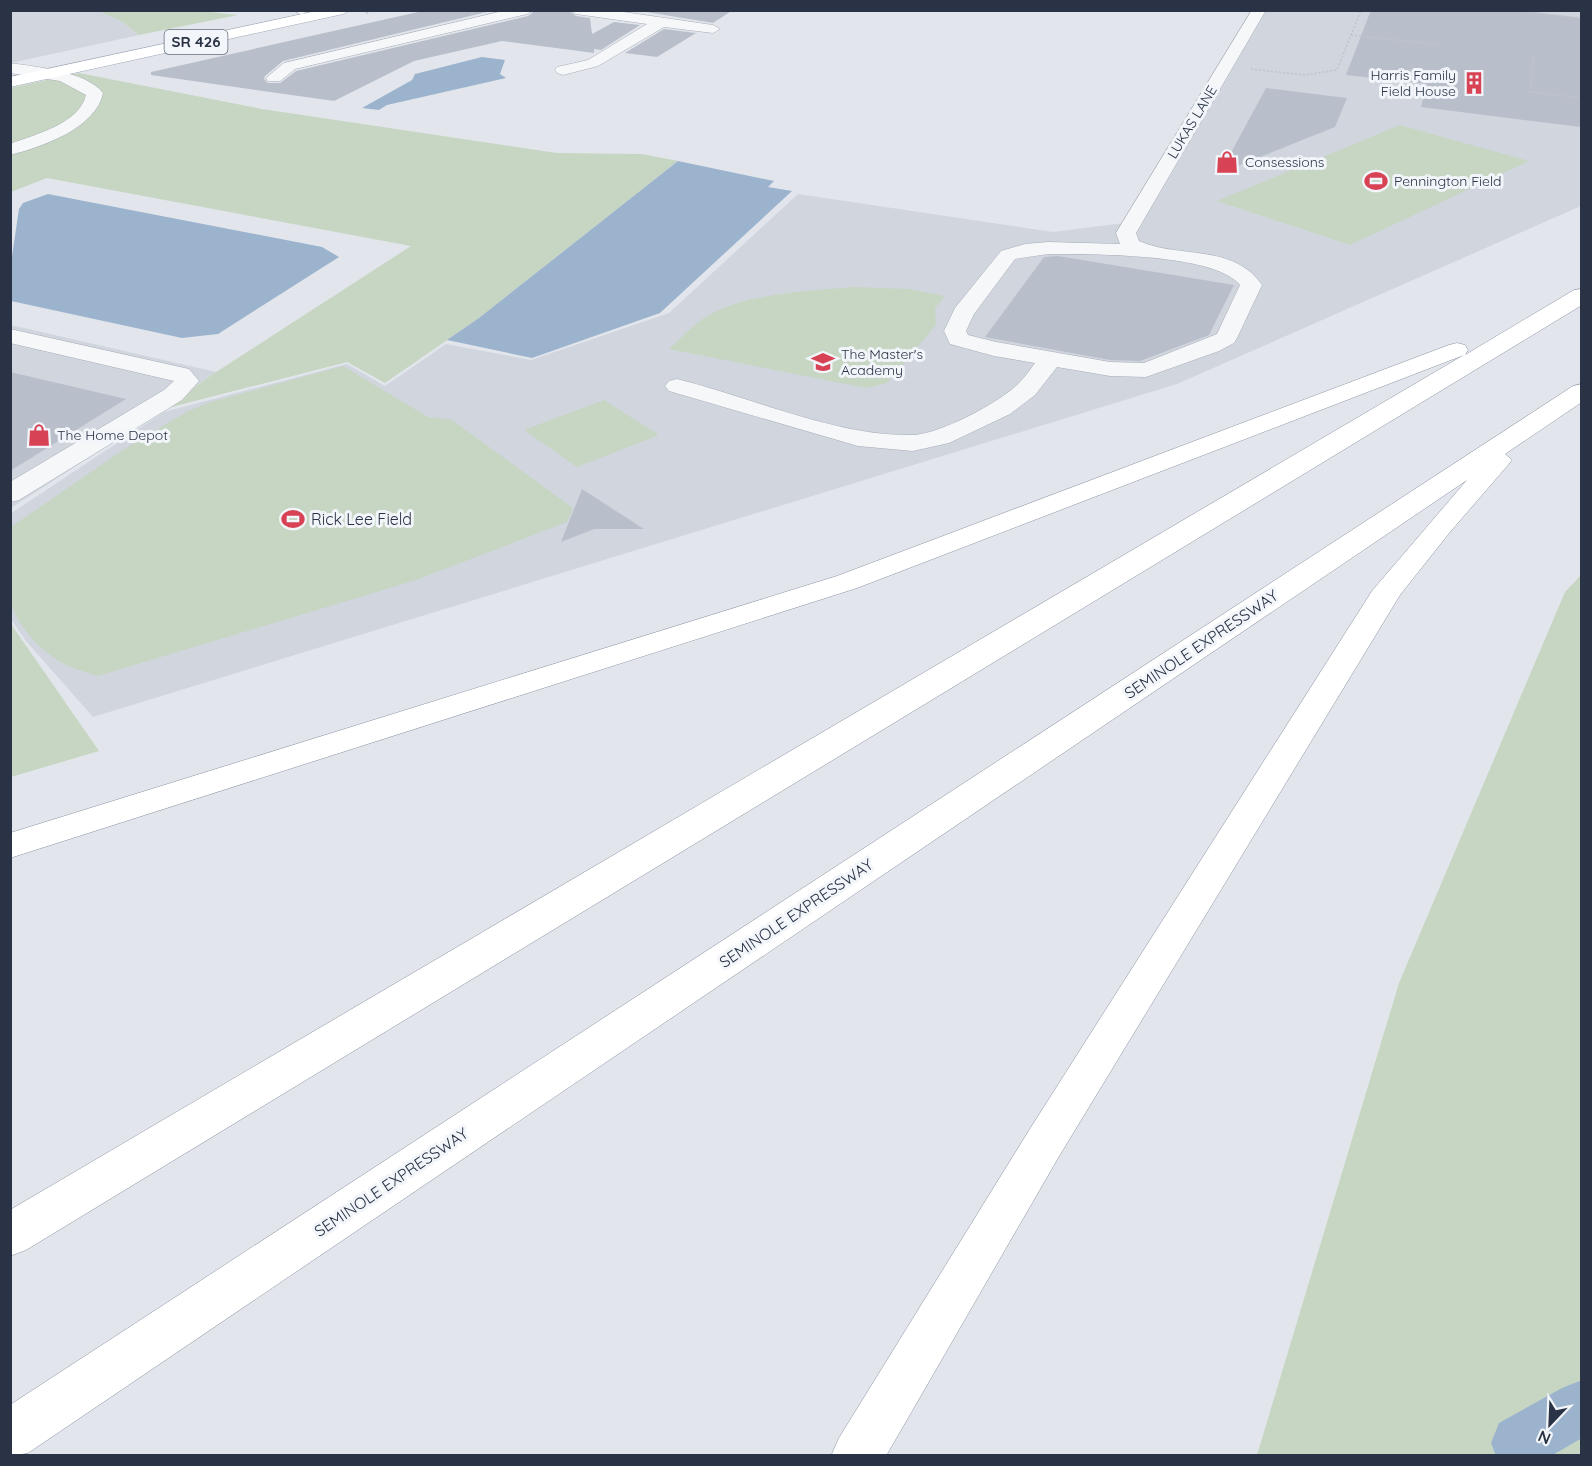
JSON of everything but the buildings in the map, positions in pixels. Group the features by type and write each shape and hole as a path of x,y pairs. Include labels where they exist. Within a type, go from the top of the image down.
{"main road":[{"name":"SR 426","path":"13,73 48,74 343,10"},
{"name":"SR 426","path":"13,73 301,11"},
{"path":"10,1235 1581,295"},
{"path":"10,846 847,582 1155,467 1540,318"},
{"name":"SEMINOLE EXPRESSWAY","path":"10,1435 1581,391"},
{"path":"857,1455 1043,1145 1387,591 1440,526 1530,425"}],"street":[{"path":"274,78 290,66 527,10"},
{"path":"576,10 713,29"},
{"name":"LUKAS LANE","path":"1139,249 1130,244 1126,233 1259,10"},
{"path":"563,70 593,63 661,22"},
{"path":"10,150 80,119 91,109 95,101 95,93 84,85 69,78 48,74"},
{"path":"1048,248 1139,249 1225,264 1246,274 1251,285 1226,338 1211,346 1146,370 1117,370 1051,359 963,342 958,339 955,331 963,313 1008,255 1024,250 1048,248"},
{"path":"10,336 181,374 187,381 173,395 10,494"},
{"path":"676,386 858,438 913,443 940,438 1001,409 1026,390 1051,359"}],"path":[{"path":"1244,69 1305,75 1337,70 1361,10"},
{"path":"1504,10 1581,18"},
{"path":"1351,35 1442,45"},
{"path":"1534,55 1530,92 1581,98"}],"shaded area":[{"path":"10,11 98,11 121,21 139,35 11,63"},
{"name":"The Master's Academy","path":"1259,11 1581,11 1581,206 1177,384 93,717 26,641 11,619 10,514 164,412 347,364 385,386 446,344 531,360 669,313 798,194 1053,232 1132,222"},
{"path":"11,325 216,372 164,409 11,508"}],"green space":[{"path":"98,11 200,11 238,15 139,35 121,21"},
{"path":"79,73 262,109 557,153 642,154 678,161 479,318 385,383 347,362 164,409 216,372 411,246 47,178 11,192 10,88"},
{"name":"Pennington Field","path":"1400,125 1529,161 1350,245 1217,201"},
{"path":"854,287 909,289 945,296 935,308 936,325 887,383 866,388 669,349 704,318 738,303 777,295"},
{"name":"Rick Lee Field","path":"343,366 428,417 452,420 573,508 567,522 416,580 98,676 59,661 35,642 21,625 12,606 9,570 11,527 123,450 188,411 211,402"},
{"path":"604,400 659,435 577,467 524,430"},
{"path":"1581,575 1581,1455 1257,1455 1399,983 1565,592"},
{"path":"11,624 99,751 11,777"}],"water":[{"path":"482,57 505,60 500,74 506,78 387,105 379,110 362,108 412,80 415,74"},
{"path":"678,161 774,181 768,187 792,191 660,313 532,358 447,340 479,318"},
{"path":"48,194 322,247 339,257 218,334 182,338 11,301 11,263 19,209 23,203"}],"waterway":[{"path":"1519,1443 1582,1407"}],"place":[{"name":"Harris Family Field House","path":"1474,83"},
{"name":"Consessions","path":"1227,162"},
{"name":"Pennington Field","path":"1376,181"},
{"name":"The Master's Academy","path":"823,362"},
{"name":"The Home Depot","path":"39,435"},
{"name":"Rick Lee Field","path":"293,519"}]}
